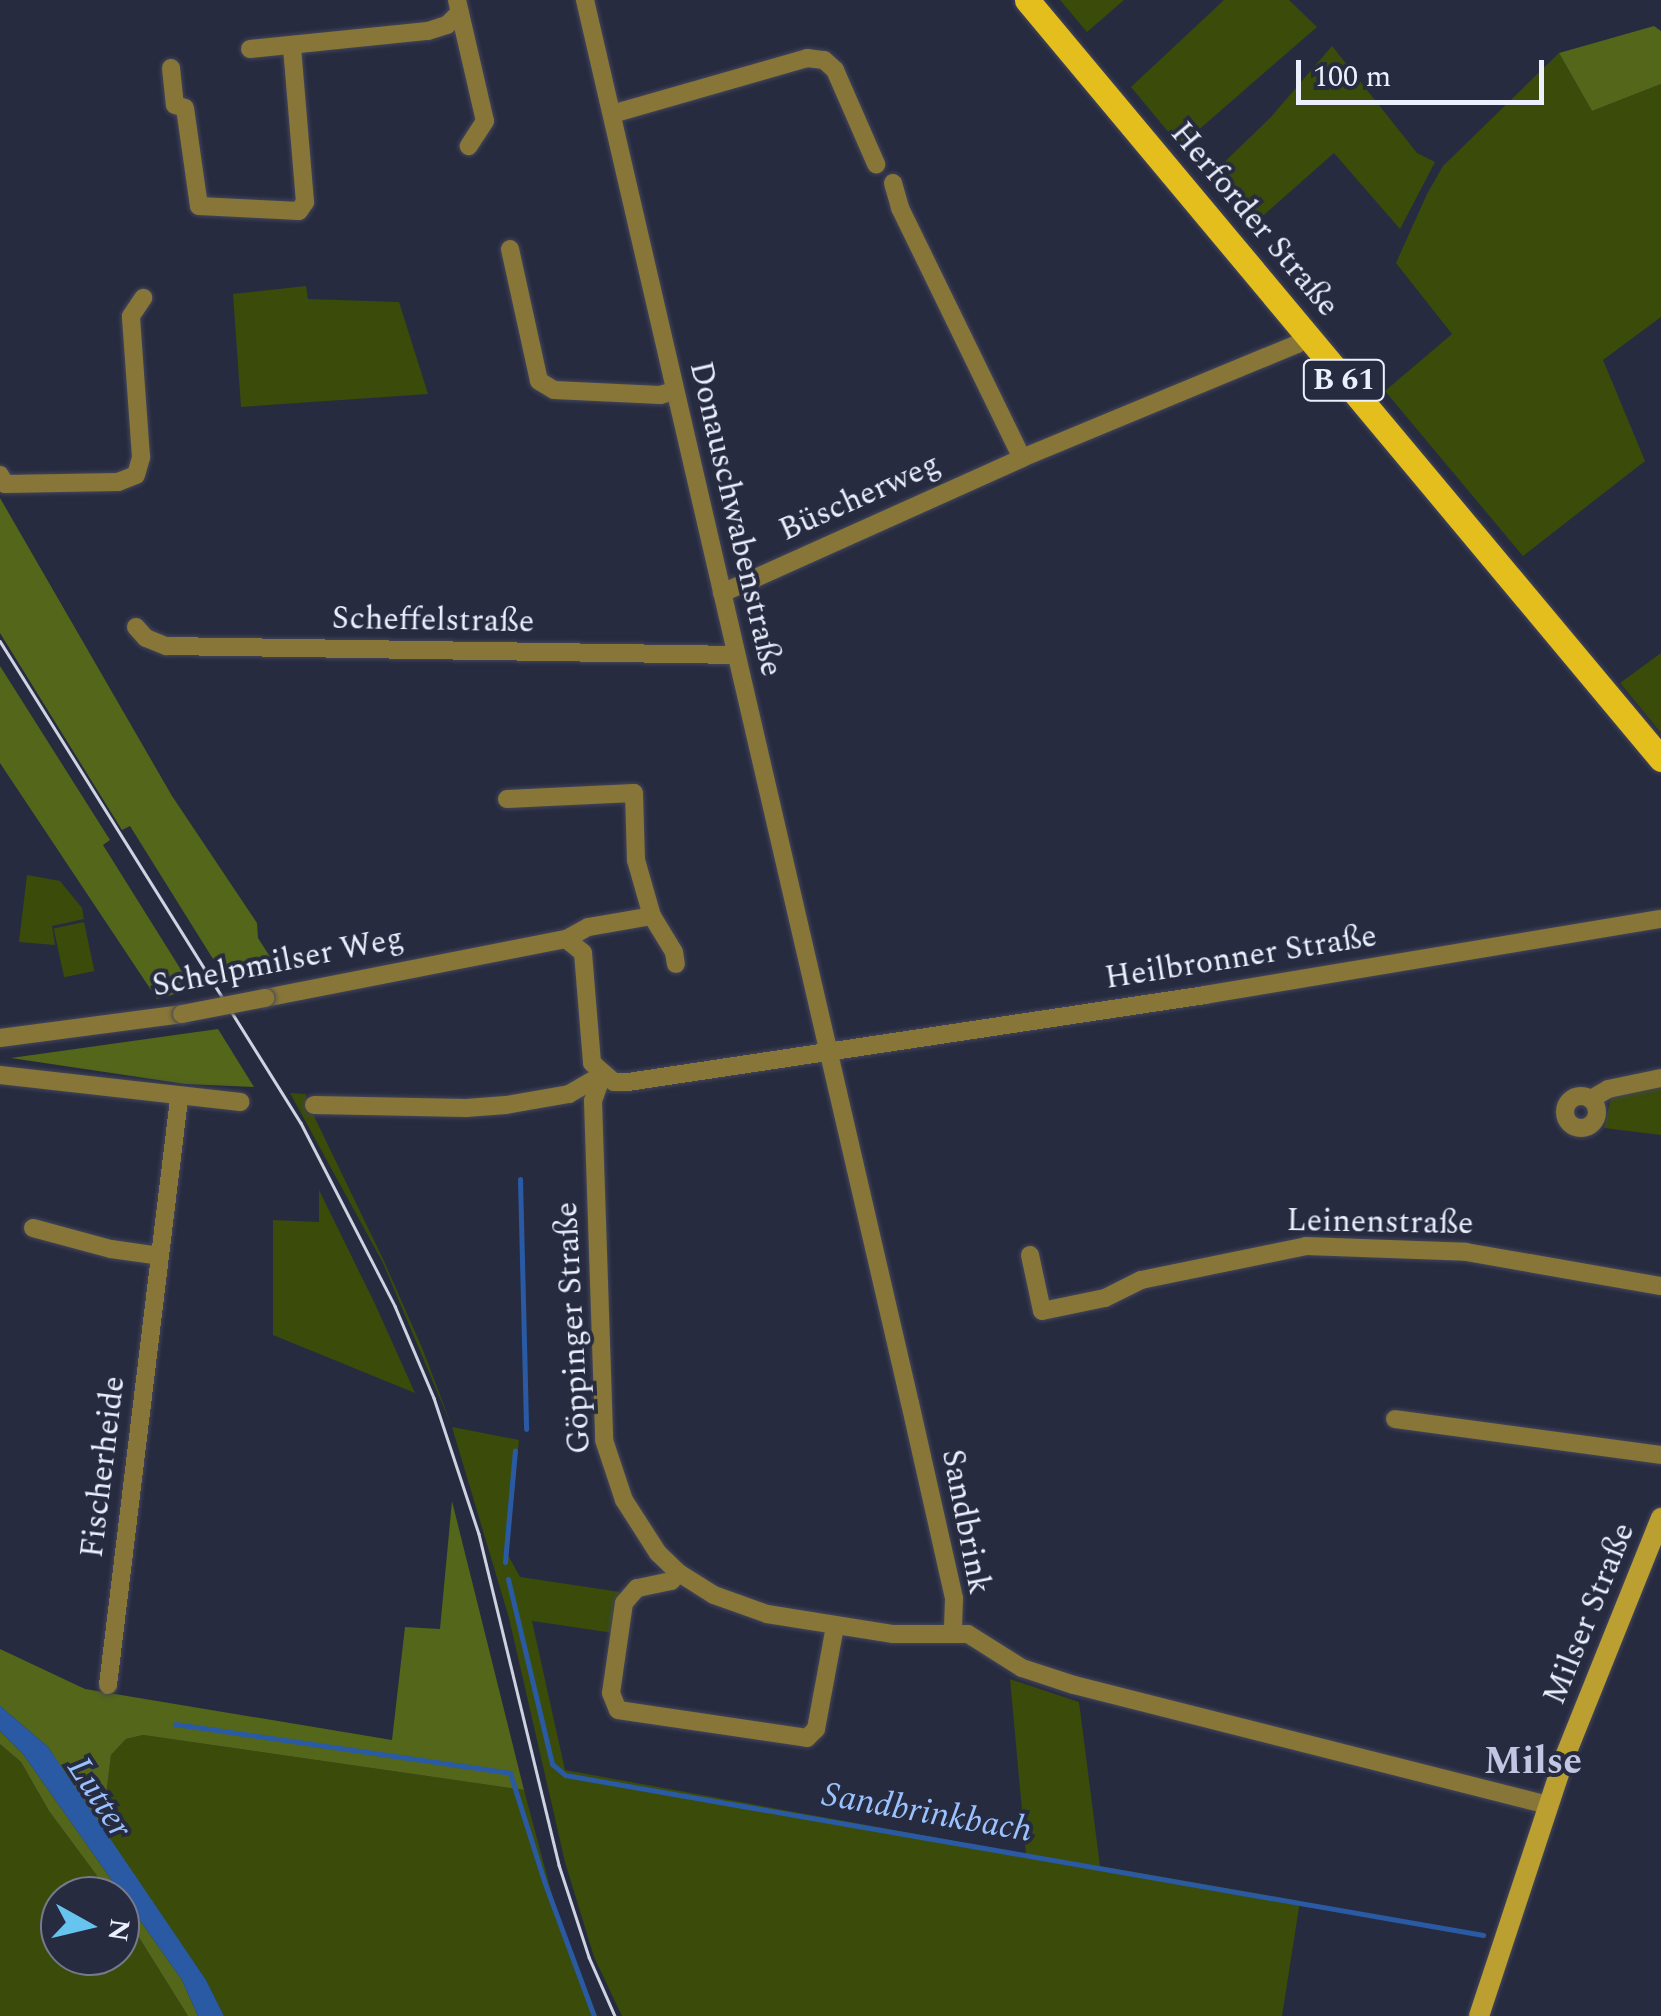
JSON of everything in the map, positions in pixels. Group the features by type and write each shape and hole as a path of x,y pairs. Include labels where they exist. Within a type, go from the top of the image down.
{"main road":[{"name":"Herforder Straße","path":"1027,0 1661,759"},
{"name":"Milser Straße","path":"1480,2016 1547,1805 1661,1518"}],"street":[{"name":"Donauschwabenstraße","path":"585,0 829,1052"},
{"path":"250,49 428,31 447,25 458,6"},
{"path":"458,6 485,120 469,146"},
{"path":"171,68 175,104 185,108 199,206 299,211 304,202 292,46"},
{"path":"612,114 807,58 824,60 835,70 876,164"},
{"path":"894,184 900,208 1022,458"},
{"path":"510,248 539,380 554,390 660,395 674,392"},
{"path":"3,480 118,482 136,475 141,457 131,316 144,298"},
{"name":"Büscherweg","path":"722,594 1022,458 1254,362 1307,335"},
{"name":"Scheffelstraße","path":"136,627 146,638 166,646 736,654"},
{"path":"507,799 634,793 636,860 652,916 674,952 676,964"},
{"name":"Schelpmilser Weg","path":"0,1038 182,1014 566,938 588,927 652,916"},
{"name":"Heilbronner Straße","path":"602,1075 628,1082 1661,919"},
{"path":"314,1105 506,1105 569,1094 602,1075 592,1063 589,1047 583,953 566,938"},
{"name":"Sandbrink","path":"829,1052 954,1600 952,1632 968,1634 1022,1668 1060,1681 1547,1805"},
{"path":"0,1075 179,1099 240,1102"},
{"name":"Göppinger Straße","path":"602,1075 593,1101 604,1440 624,1500 658,1553 679,1573 742,1607 893,1634 952,1632"},
{"path":"1590,1098 1661,1078"},
{"name":"Fischerheide","path":"108,1685 179,1099"},
{"path":"33,1228 111,1249 160,1256"},
{"name":"Leinenstraße","path":"1030,1255 1042,1311 1105,1298 1141,1280 1306,1246 1466,1252 1661,1286"},
{"path":"1395,1419 1661,1455"},
{"path":"679,1573 671,1581 637,1588 624,1604 611,1693 618,1710 807,1738 816,1729 835,1626"}],"green space":[{"path":"1060,0 1124,0 1087,32"},
{"path":"1224,0 1289,0 1317,27 1180,146 1131,87"},
{"path":"1654,26 1661,31 1661,84 1592,111 1559,53"},
{"path":"1332,46 1417,153 1435,162 1400,229 1334,153 1249,228 1208,178 1271,117"},
{"path":"1559,53 1592,111 1661,84 1661,317 1603,360 1645,461 1523,556 1385,391 1452,334 1396,263 1427,194 1443,166"},
{"path":"306,286 308,299 399,302 428,394 241,407 233,294"},
{"path":"0,498 172,796 257,923 258,938 281,974 228,983 130,826 122,830 0,633"},
{"path":"1661,653 1661,733 1620,683"},
{"path":"0,666 110,840 103,845 193,989 157,999 0,763"},
{"path":"27,875 60,881 82,908 84,919 52,926 55,945 19,942"},
{"path":"84,922 94,971 64,977 54,928"},
{"path":"218,1029 254,1087 185,1084 11,1058"},
{"path":"1661,1084 1661,1135 1604,1128 1612,1093"},
{"path":"290,1093 306,1094 307,1113 313,1114 383,1259 452,1427 383,1263"},
{"path":"319,1190 415,1393 273,1335 273,1220 319,1222"},
{"path":"452,1427 519,1440 508,1555 520,1577 620,1592 614,1633 532,1621 565,1770 1026,1854 1010,1679 1079,1702 1100,1866 1300,1901 1282,2016 622,2016 594,1957 565,1862 509,1618"},
{"path":"452,1501 524,1790 143,1735 126,1739 111,1755 102,1829 48,1747 0,1706 0,1649 85,1689 392,1740 405,1627 440,1629"},
{"path":"0,1731 23,1754 109,1876 97,1876 49,1811 21,1762 0,1744"},
{"path":"143,1735 524,1790 555,1906 597,2016 224,2016 206,1980 140,1884 140,1876 134,1876 102,1829 111,1755 126,1739"},
{"path":"0,1744 21,1762 49,1811 97,1876 40,1876 40,1976 140,1976 140,1939 188,2016 0,2016"},
{"path":"140,1920 182,1980 198,2016 188,2016 140,1939"}],"water":[{"path":"0,1706 48,1747 135,1876 109,1876 23,1754 0,1731"},
{"path":"140,1883 206,1980 224,2016 198,2016 182,1980 140,1920"}],"waterway":[{"name":"Sandbrinkbach","path":"520,1179 526,1429"},
{"name":"Sandbrinkbach","path":"505,1562 515,1450"},
{"name":"Sandbrinkbach","path":"508,1579 552,1764 565,1775 1483,1935"},
{"path":"175,1724 510,1773 544,1881 594,2016"}],"tram line":[{"path":"0,641 301,1123 395,1306 434,1398 479,1534 559,1865 589,1957 615,2016"}],"district":[{"name":"Milse","path":"1533,1763"}],"water label":[{"name":"Lutter","path":"99,1798"}]}
